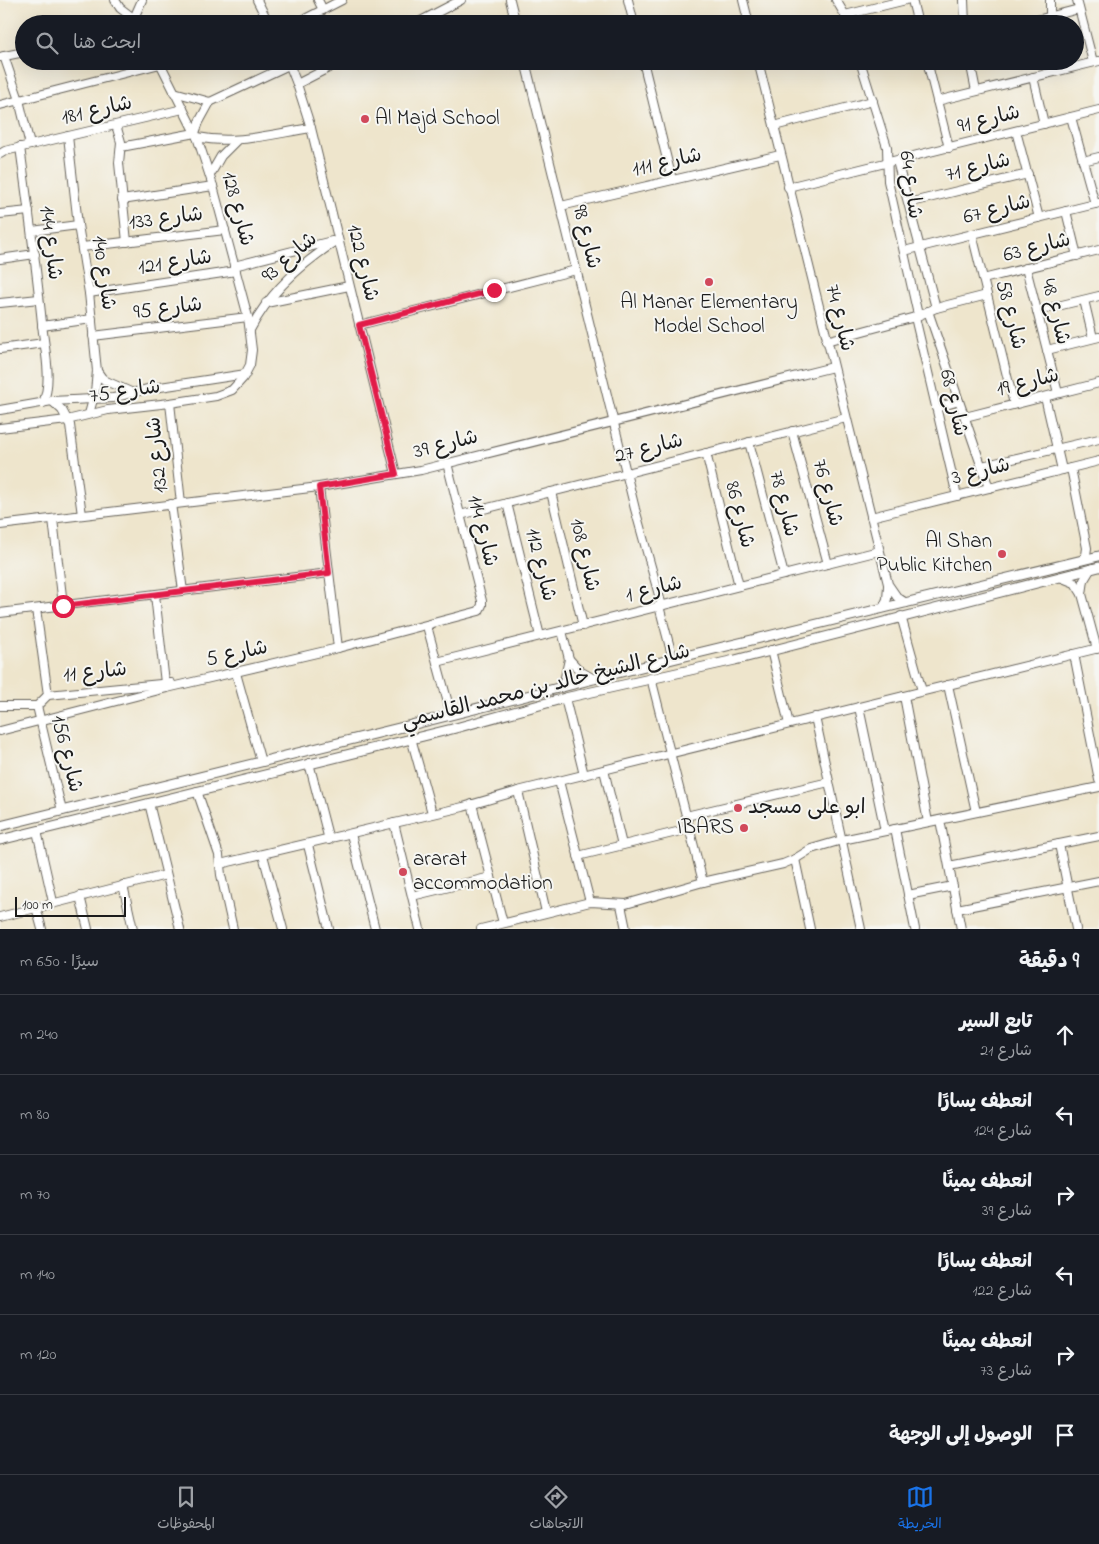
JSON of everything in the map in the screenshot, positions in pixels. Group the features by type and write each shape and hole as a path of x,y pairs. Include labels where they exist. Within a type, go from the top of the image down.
{"main road":[{"name":"شارع الشيخ خالد بن محمد القاسمي","path":"0,826 563,686 1099,556"},
{"name":"شارع الشيخ خالد بن محمد القاسمي","path":"0,840 452,729 565,698 718,664 1094,569"},
{"path":"718,664 714,659 715,655 742,647 750,641"},
{"path":"452,729 472,719 471,709"}],"street":[{"path":"115,0 120,8 130,15"},
{"path":"139,15 142,0"},
{"path":"257,0 264,15"},
{"path":"318,0 323,10"},
{"path":"313,15 342,0"},
{"path":"432,15 461,0"},
{"path":"510,0 514,15"},
{"path":"628,0 632,15"},
{"path":"743,0 747,15"},
{"path":"836,0 846,15 906,0"},
{"path":"912,0 916,15"},
{"path":"964,0 965,15"},
{"path":"1050,0 1050,15"},
{"path":"1077,0 1081,15"},
{"path":"1054,15 1079,9"},
{"path":"1084,25 1096,62"},
{"path":"15,54 1,56 19,100 30,145"},
{"path":"0,105 130,70"},
{"name":"شارع 128","path":"164,70 196,135 210,175 225,230 250,330 252,358 246,374"},
{"path":"196,135 204,111 210,102 274,70"},
{"name":"شارع 122","path":"291,70 311,128 396,474"},
{"path":"297,84 324,70"},
{"name":"شارع 98","path":"527,70 673,659"},
{"path":"645,70 672,180"},
{"name":"شارع 74","path":"760,70 826,341 888,584 888,594 883,608"},
{"name":"شارع 64","path":"863,70 887,147 888,182 917,316"},
{"path":"930,70 949,148"},
{"path":"972,70 976,91"},
{"path":"937,101 1062,70"},
{"path":"1033,77 1044,124"},
{"path":"174,92 210,102"},
{"path":"774,126 873,101"},
{"name":"شارع 181","path":"0,154 20,147 183,110"},
{"name":"شارع 91","path":"788,187 888,164 1099,110"},
{"path":"1071,117 1097,204"},
{"path":"116,125 121,147 118,163 127,242"},
{"path":"121,147 196,135 217,140 236,141 311,128"},
{"path":"1016,131 1039,218"},
{"name":"شارع 140","path":"68,136 78,226 89,293 97,370 94,399 89,414"},
{"path":"210,175 221,156 236,141"},
{"name":"شارع 144","path":"20,147 35,254 48,385 43,403"},
{"name":"شارع 111","path":"561,206 780,155"},
{"path":"1083,161 1099,157"},
{"name":"شارع 64","path":"897,161 920,247 932,310 959,401 989,488"},
{"name":"شارع 71","path":"908,203 1028,174"},
{"path":"122,200 213,186"},
{"name":"شارع 67","path":"904,251 1097,204"},
{"path":"0,214 29,211"},
{"path":"1066,211 1077,256"},
{"path":"32,231 78,226"},
{"name":"شارع 133","path":"82,247 225,230"},
{"name":"شارع 58","path":"972,234 1014,404"},
{"name":"شارع 121","path":"89,293 235,268 338,240"},
{"name":"شارع 93","path":"250,330 266,303 299,268 338,240"},
{"name":"شارع 63","path":"983,278 1099,250"},
{"path":"0,259 35,254"},
{"name":"شارع 48","path":"1026,268 1058,393"},
{"path":"359,325 576,270"},
{"path":"266,303 349,286"},
{"path":"826,341 987,295"},
{"path":"1037,311 1099,296"},
{"path":"0,303 39,298"},
{"path":"1047,350 1096,338 1084,300"},
{"name":"شارع 68","path":"917,316 957,496"},
{"name":"شارع 95","path":"93,336 248,317"},
{"path":"42,326 92,319"},
{"path":"0,349 44,343"},
{"name":"شارع 39","path":"0,525 319,487 396,474 833,367"},
{"path":"97,370 106,381 133,393"},
{"path":"0,410 52,401 113,398 147,389 246,374"},
{"name":"شارع 75","path":"0,428 67,420 108,410 170,403 224,394 238,384 246,374"},
{"name":"شارع 19","path":"965,417 1099,383"},
{"path":"1044,397 1062,470"},
{"path":"52,401 62,410 71,430 82,515"},
{"path":"936,408 959,401"},
{"name":"شارع 132","path":"170,403 181,503"},
{"name":"شارع 27","path":"460,515 846,418"},
{"name":"شارع 76","path":"792,431 828,564"},
{"path":"982,466 1099,439"},
{"name":"شارع 78","path":"749,442 784,575"},
{"name":"شارع 86","path":"706,453 740,586"},
{"name":"شارع 3","path":"871,517 1099,461"},
{"name":"شارع 114","path":"447,463 482,601 481,608"},
{"path":"1071,468 1087,551 1082,560"},
{"path":"319,487 338,648"},
{"name":"شارع 108","path":"551,492 583,626"},
{"name":"شارع 112","path":"507,503 540,636"},
{"path":"171,504 183,591"},
{"path":"53,519 63,606"},
{"path":"1084,531 1087,534 1091,549 1099,556"},
{"name":"شارع 1","path":"437,662 879,551"},
{"path":"1082,594 1084,583 1094,569"},
{"path":"0,614 329,573"},
{"path":"220,864 329,840 584,774 1098,649 1082,594 1075,583 1060,577"},
{"name":"شارع 74","path":"888,584 897,597 906,603"},
{"path":"155,595 165,683"},
{"name":"شارع 5","path":"0,730 198,680 236,673 427,626 476,612 481,608"},
{"path":"36,609 48,695"},
{"path":"902,616 922,691"},
{"path":"427,626 450,714"},
{"path":"562,631 569,659 563,686"},
{"path":"771,650 789,724"},
{"path":"1074,654 1099,780"},
{"path":"569,659 580,671 594,679"},
{"path":"236,673 261,762"},
{"path":"651,678 702,882"},
{"name":"شارع 11","path":"37,706 48,695 198,680"},
{"path":"948,685 976,812"},
{"path":"904,696 928,822"},
{"path":"565,698 584,774"},
{"path":"0,706 37,706"},
{"name":"شارع 156","path":"37,706 62,811"},
{"path":"859,706 885,832"},
{"path":"815,717 861,929"},
{"path":"411,738 432,813"},
{"path":"309,763 329,840"},
{"path":"604,770 622,845"},
{"path":"559,781 590,902"},
{"path":"686,816 829,782"},
{"path":"481,929 590,902 620,905 702,882 783,864 811,849 842,840 1099,787"},
{"path":"518,791 546,912"},
{"path":"197,792 219,855 221,875 233,929"},
{"path":"149,803 180,929"},
{"path":"472,804 504,923"},
{"path":"940,820 961,929"},
{"path":"394,823 420,929"},
{"path":"578,856 689,828"},
{"path":"895,829 915,929"},
{"path":"37,831 53,902"},
{"path":"351,834 375,929"},
{"path":"949,866 1099,836"},
{"path":"1059,844 1076,929"},
{"path":"308,845 329,929"},
{"path":"264,855 283,929"},
{"path":"795,859 810,929"},
{"path":"0,917 53,902 166,875"},
{"path":"412,896 492,877"},
{"path":"957,909 1099,881"},
{"path":"124,886 133,929"},
{"path":"908,895 953,886"},
{"path":"80,896 88,929"},
{"path":"620,905 626,929"},
{"path":"36,907 42,929"}],"place":[{"name":"Al Majd School","path":"365,119"},
{"name":"Al Manar Elementary Model School","path":"709,282"},
{"name":"Al Shan Public Kitchen","path":"1002,554"},
{"name":"ابو علی مسجد","path":"738,808"},
{"name":"IBARS","path":"744,828"},
{"name":"ararat accommodation","path":"403,872"}],"route":[{"path":"63,606 329,573 319,487 352,483 396,474 359,325 494,290"}]}
